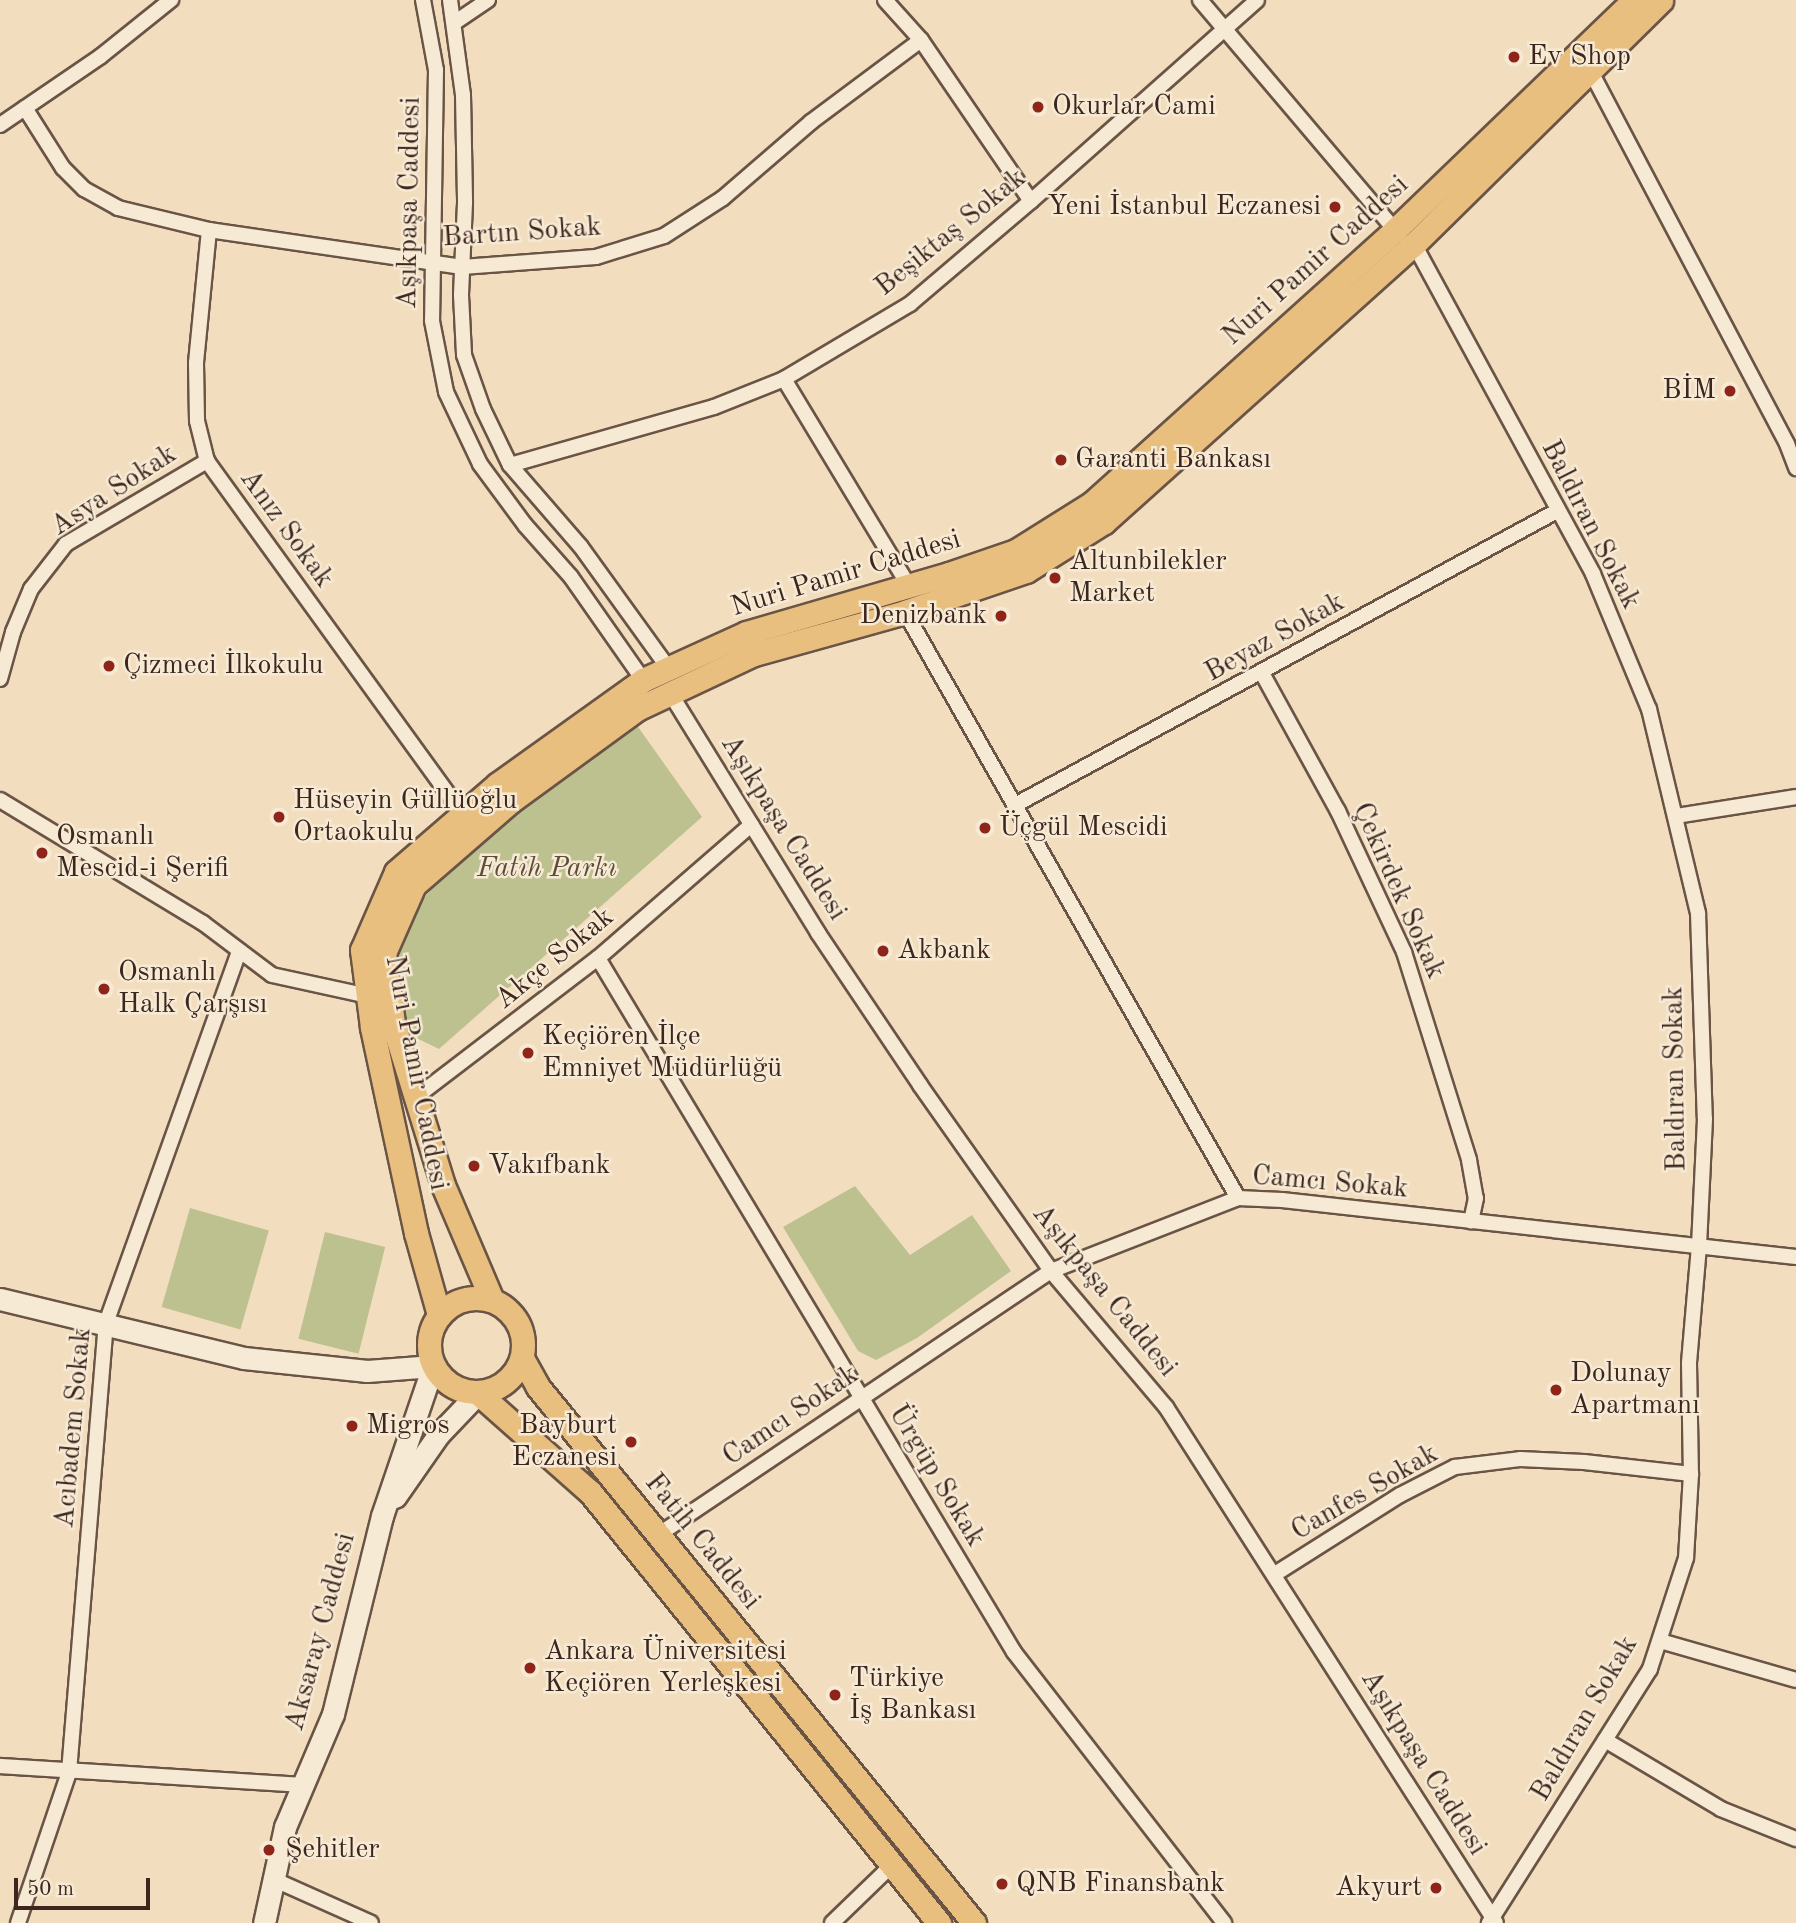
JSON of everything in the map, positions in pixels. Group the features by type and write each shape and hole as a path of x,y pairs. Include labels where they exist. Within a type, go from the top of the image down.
{"main road":[{"name":"Nuri Pamir Caddesi","path":"492,1300 443,1185 393,1023 384,953 414,885 511,801 637,709 754,654 905,612 1026,571 1104,522 1404,237 1633,0"},
{"name":"Nuri Pamir Caddesi","path":"439,1315 433,1284 416,1233 368,996 362,950 396,872 498,784 643,680 746,633 909,586 1016,551 1091,504 1404,237 1590,70 1661,0"},
{"path":"643,680 670,693 669,669"},
{"path":"463,1300 492,1300 504,1307 521,1330 522,1358 517,1371 505,1382 478,1393 451,1386 433,1366 428,1340 439,1315 463,1300"},
{"name":"Fatih Caddesi","path":"522,1358 538,1387 974,1923"},
{"name":"Fatih Caddesi","path":"478,1393 590,1492 939,1923"}],"street":[{"path":"0,125 101,56 171,0"},
{"name":"Aşıkpaşa Caddesi","path":"423,0 436,70 432,321 446,392 480,464 525,525 571,577 643,680"},
{"name":"Aşıkpaşa Caddesi","path":"450,0 463,95 464,355 483,409 510,466 581,547 669,669"},
{"path":"454,23 488,0"},
{"path":"885,0 921,40 1031,201"},
{"name":"Baldıran Sokak","path":"1200,0 1404,237 1593,574 1648,709 1698,913 1705,1119 1699,1246 1689,1363 1691,1474 1686,1558 1650,1669 1493,1922"},
{"name":"Beşiktaş Sokak","path":"510,466 714,407 784,379 910,304 1031,201 1257,0"},
{"name":"Bartın Sokak","path":"25,108 63,168 84,190 118,208 209,230 462,267 596,257 664,236 723,198 811,122 921,40"},
{"path":"1590,70 1787,444 1796,468"},
{"name":"Anız Sokak","path":"209,230 196,363 197,421 207,461 463,814"},
{"path":"784,379 909,586"},
{"name":"Asya Sokak","path":"0,679 13,632 31,589 66,544 207,461"},
{"name":"Beyaz Sokak","path":"1016,805 1557,511"},
{"path":"905,612 1238,1198"},
{"name":"Çekirdek Sokak","path":"1262,673 1338,811 1404,953 1469,1160 1476,1198 1471,1221"},
{"name":"Aşıkpaşa Caddesi","path":"670,693 818,933 1051,1271 1166,1407 1275,1574 1493,1922"},
{"path":"1676,816 1796,797"},
{"path":"0,800 203,923 272,975 368,996"},
{"name":"Akçe Sokak","path":"416,1097 598,958 751,825"},
{"name":"Acıbadem Sokak","path":"19,1923 69,1772 106,1323 239,951"},
{"name":"Ürgüp Sokak","path":"598,958 1014,1652 1224,1923"},
{"name":"Camcı Sokak","path":"658,1535 1051,1271 1238,1198 1282,1200 1796,1257"},
{"path":"0,1299 244,1358 367,1371 433,1366"},
{"name":"Aksaray Caddesi","path":"264,1923 285,1827 333,1714 382,1516 433,1366"},
{"path":"382,1516 439,1434 478,1393"},
{"name":"Canfes Sokak","path":"1275,1574 1400,1495 1455,1466 1520,1459 1584,1462 1691,1474"},
{"path":"1660,1641 1796,1680"},
{"path":"1605,1740 1721,1809 1796,1839"},
{"path":"0,1766 304,1785"},
{"path":"832,1923 892,1865"},
{"path":"275,1880 372,1923"}],"green space":[{"name":"Fatih Parkı","path":"636,724 702,817 439,1049 410,1035 398,1000 397,956 414,910 445,873 514,812"},
{"path":"855,1186 910,1255 972,1215 1011,1271 917,1338 876,1360 858,1351 783,1227"},
{"path":"190,1208 269,1231 240,1330 162,1307"},
{"path":"325,1232 385,1247 359,1354 298,1339"}],"place":[{"name":"Ev Shop","path":"1514,57"},
{"name":"Okurlar Cami","path":"1038,107"},
{"name":"Yeni İstanbul Eczanesi","path":"1335,207"},
{"name":"BİM","path":"1730,391"},
{"name":"Garanti Bankası","path":"1061,460"},
{"name":"Altunbilekler Market","path":"1055,578"},
{"name":"Denizbank","path":"1001,616"},
{"name":"Çizmeci İlkokulu","path":"109,666"},
{"name":"Hüseyin Güllüoğlu Ortaokulu","path":"279,817"},
{"name":"Üçgül Mescidi","path":"985,828"},
{"name":"Osmanlı Mescid-i Şerifi","path":"42,853"},
{"name":"Akbank","path":"883,951"},
{"name":"Osmanlı Halk Çarşısı","path":"104,989"},
{"name":"Keçiören İlçe Emniyet Müdürlüğü","path":"528,1053"},
{"name":"Vakıfbank","path":"474,1166"},
{"name":"Dolunay Apartmanı","path":"1556,1390"},
{"name":"Migros","path":"352,1426"},
{"name":"Bayburt Eczanesi","path":"631,1442"},
{"name":"Ankara Üniversitesi Keçiören Yerleşkesi","path":"530,1668"},
{"name":"Türkiye İş Bankası","path":"835,1695"},
{"name":"Şehitler","path":"269,1850"},
{"name":"QNB Finansbank","path":"1002,1884"},
{"name":"Akyurt","path":"1436,1888"}]}
